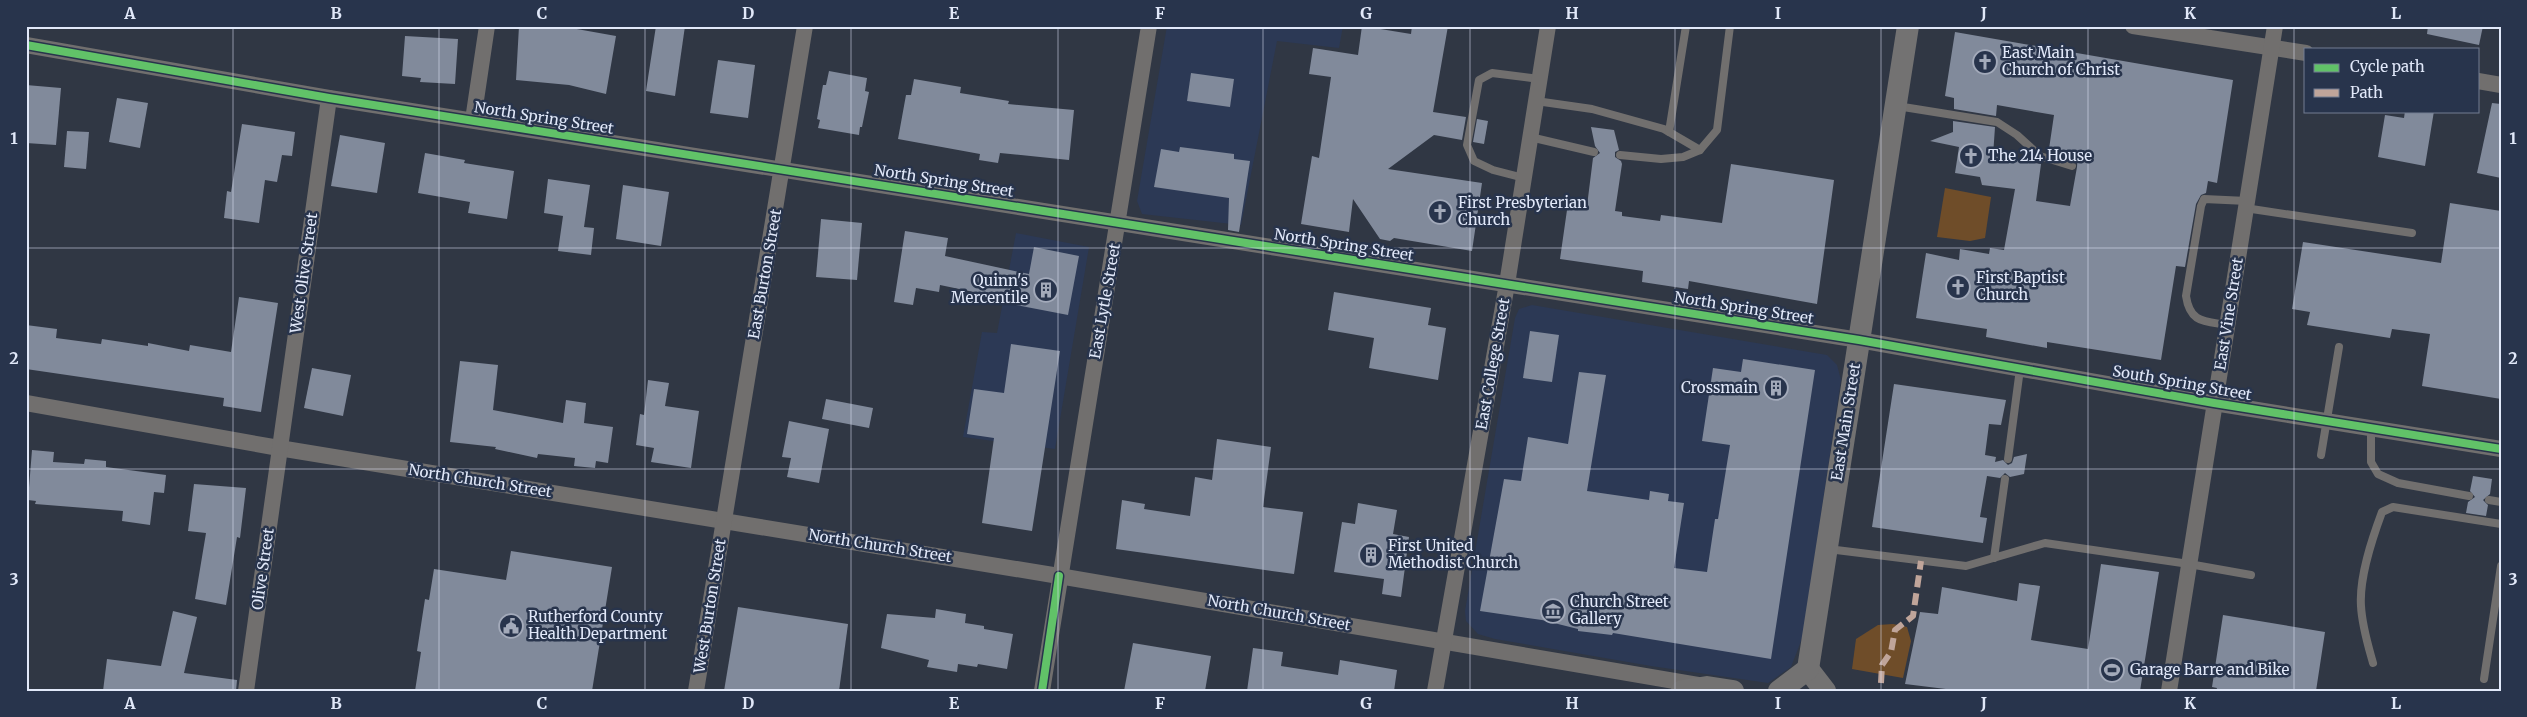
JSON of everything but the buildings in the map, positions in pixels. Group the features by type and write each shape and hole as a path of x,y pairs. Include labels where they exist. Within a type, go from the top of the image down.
{"street":[{"path":"473,120 487,26"},
{"name":"East Burton Street","path":"724,521 806,26"},
{"name":"East Lytle Street","path":"1042,691 1059,576 1119,223 1149,26"},
{"name":"East College Street","path":"1435,691 1507,284 1548,26"},
{"name":"East Main Street","path":"1808,669 1908,26"},
{"path":"2133,26 2304,53"},
{"name":"East Vine Street","path":"2169,691 2275,26"},
{"name":"North Spring Street","path":"26,45 329,98 1859,340"},
{"path":"2480,81 2501,85"},
{"name":"West Olive Street","path":"279,448 329,98"},
{"name":"South Spring Street","path":"1859,340 2214,403 2501,449"},
{"name":"North Church Street","path":"26,402 279,448 1059,576 1733,691"},
{"name":"Olive Street","path":"246,691 279,448"},
{"name":"West Burton Street","path":"696,691 724,521"},
{"path":"1779,691 1808,669 1825,691"},
{"path":"1682,691 1707,687"}],"lane":[{"path":"1669,132 1686,26"},
{"path":"1620,155 1661,159 1683,157 1700,150 1717,130 1730,26"},
{"path":"1524,178 1493,170 1474,161 1467,145 1479,80 1492,73 1509,73 1539,79"},
{"path":"1536,101 1592,110 1669,132 1700,150"},
{"path":"1895,106 1997,122 2016,135 2028,148 2040,156 2072,166"},
{"path":"1530,137 1594,152"},
{"path":"2227,325 2198,320 2188,310 2186,296 2201,206 2204,199 2246,204 2412,233"},
{"path":"2322,455 2339,347"},
{"path":"2008,459 2020,369"},
{"path":"2371,428 2371,462 2378,474 2398,483 2469,496"},
{"path":"1994,558 2005,479"},
{"path":"2489,500 2501,502"},
{"path":"2373,663 2362,621 2360,604 2369,545 2382,512 2393,507 2501,524"},
{"path":"1827,548 1966,566 2045,542 2251,575"},
{"path":"2484,679 2501,566"},
{"path":"2491,630 2501,631"}],"shaded area":[{"path":"1167,26 1343,26 1339,48 1277,41 1241,225 1142,214 1137,201"},
{"path":"1945,188 1991,197 1985,238 1970,241 1937,237"},
{"path":"1016,233 1089,247 1055,449 963,437 982,332 997,333"},
{"path":"1532,305 1827,355 1837,365 1841,380 1803,636 1791,667 1768,683 1651,666 1495,639 1478,634 1466,621 1465,611 1515,318 1519,309"},
{"path":"1893,624 1907,627 1911,641 1903,678 1852,669 1856,639 1878,625"}],"marked path":[{"path":"1881,683 1882,665 1891,652 1895,630 1913,616 1921,561"}],"cycle path":[{"path":"26,45 329,98 1859,340 2214,403 2501,449"},
{"path":"1042,691 1059,576"}],"place":[{"name":"East Main Church of Christ","path":"1985,62"},
{"name":"The 214 House","path":"1971,156"},
{"name":"First Presbyterian Church","path":"1440,212"},
{"name":"First Baptist Church","path":"1958,287"},
{"name":"Quinn's Mercentile","path":"1046,290"},
{"name":"Crossmain","path":"1776,388"},
{"name":"First United Methodist Church","path":"1371,555"},
{"name":"Church Street Gallery","path":"1553,611"},
{"name":"Rutherford County Health Department","path":"511,626"},
{"name":"Garage Barre and Bike","path":"2112,670"}]}
